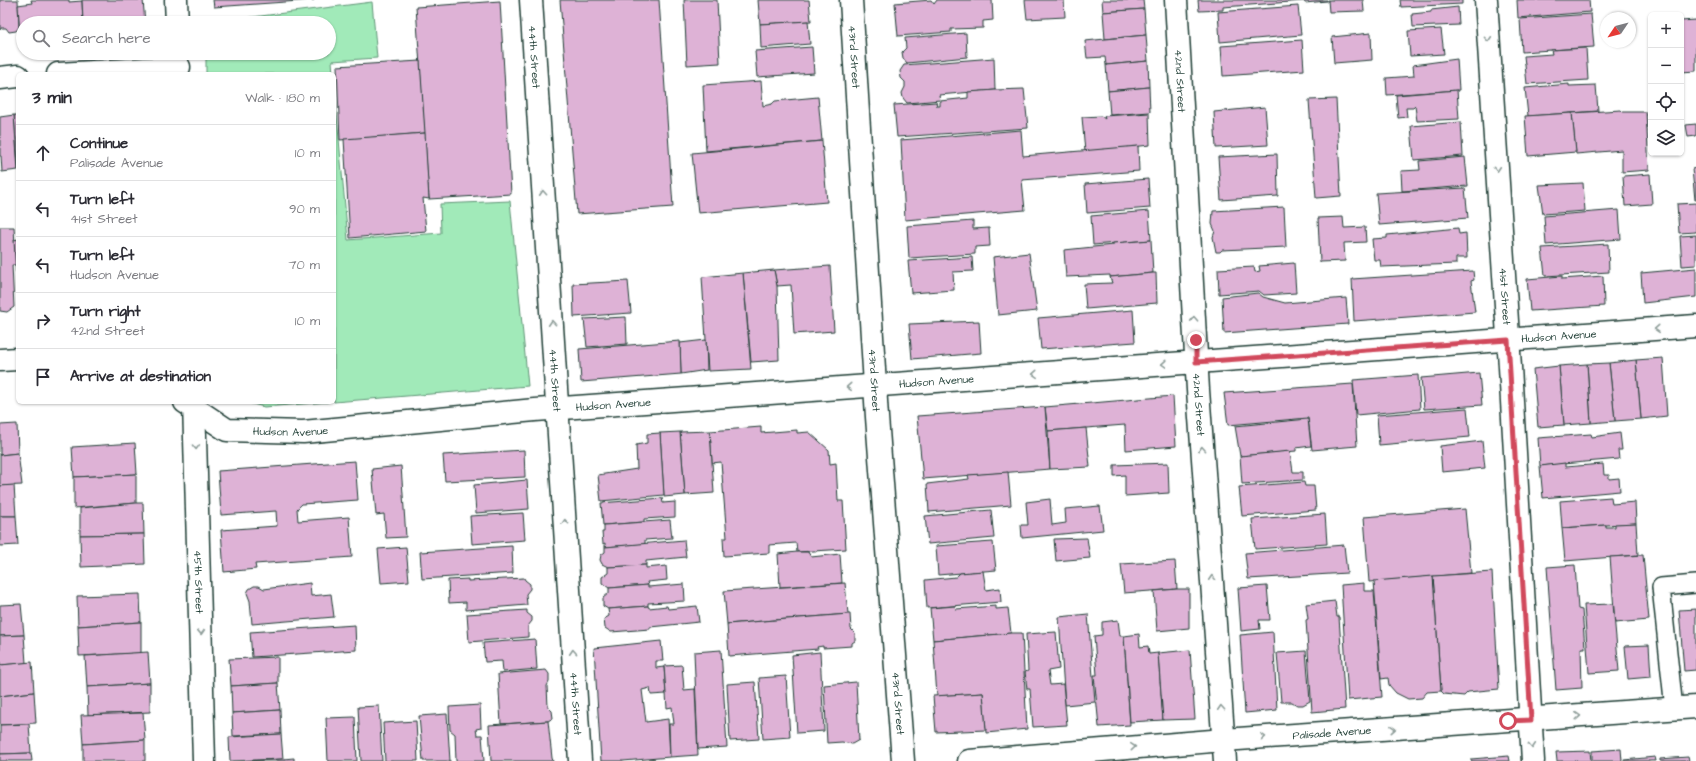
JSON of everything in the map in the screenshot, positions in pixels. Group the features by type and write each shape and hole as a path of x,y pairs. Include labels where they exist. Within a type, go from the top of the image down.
{"street":[{"path":"176,0 177,16"},
{"name":"44th Street","path":"531,0 580,761"},
{"name":"43rd Street","path":"851,0 876,386 903,761"},
{"name":"42nd Street","path":"1176,0 1196,362 1224,750"},
{"name":"41st Street","path":"1486,0 1534,761"},
{"path":"85,72 179,65"},
{"path":"0,78 16,76"},
{"name":"Hudson Avenue","path":"191,404 227,430 303,432 557,409 1696,326"},
{"path":"0,360 16,359"},
{"name":"45th Street","path":"191,404 204,761"},
{"name":"Palisade Avenue","path":"969,761 1224,750 1531,720 1696,707"}],"lane":[{"path":"1674,709 1661,587 1696,584"}],"green space":[{"path":"372,2 377,58 332,61 333,72 206,72 206,60 336,60 336,16 261,16"},
{"path":"336,105 348,240 441,233 440,204 510,201 528,386 336,402"},
{"path":"253,404 302,404 264,407"}],"building":[{"path":"0,0 18,0 19,16 16,16 16,31 9,32 6,28 1,28 0,30"},
{"path":"31,0 69,0 69,2 82,1 83,16 19,16 18,5 32,3"},
{"path":"82,0 143,0 144,16 83,16"},
{"path":"213,0 314,0 214,7"},
{"path":"560,0 659,0 673,207 577,214"},
{"path":"684,0 717,0 720,63 687,65"},
{"path":"758,0 809,0 811,21 760,24"},
{"path":"931,0 934,4 937,0 992,0 993,20 983,21 983,28 951,29 951,32 898,36 895,3"},
{"path":"1025,0 1064,0 1065,17 1027,19"},
{"path":"1102,0 1143,0 1144,9 1103,12"},
{"path":"1198,0 1327,1 1305,3 1304,1 1223,7 1223,10 1199,11"},
{"path":"1328,0 1363,0 1364,11 1329,12"},
{"path":"1400,0 1462,0 1462,4 1401,7"},
{"path":"1517,0 1589,0 1590,12 1518,18"},
{"path":"500,1 511,194 429,199 416,7"},
{"path":"1298,6 1301,35 1220,42 1218,12"},
{"path":"1458,7 1459,25 1413,27 1412,14"},
{"path":"1144,9 1146,35 1105,39 1103,12"},
{"path":"1591,14 1594,47 1522,52 1520,19"},
{"path":"1696,20 1696,71 1684,72 1684,21"},
{"path":"808,21 810,44 761,48 760,24"},
{"path":"1441,29 1444,54 1410,56 1408,31"},
{"path":"966,33 967,57 907,63 903,58 902,52 906,48 905,38"},
{"path":"1371,33 1372,60 1334,63 1332,37"},
{"path":"1146,35 1148,61 1106,65 1105,57 1087,58 1085,41"},
{"path":"1302,40 1304,70 1223,76 1221,46"},
{"path":"812,47 814,73 757,77 755,51"},
{"path":"1586,48 1588,80 1527,84 1524,56 1552,54 1551,50"},
{"path":"994,58 995,90 939,95 940,100 907,103 903,98 902,93 905,87 905,82 901,78 900,71 904,65"},
{"path":"1457,59 1459,90 1387,95 1386,78 1414,76 1413,65"},
{"path":"420,61 425,133 340,140 337,66"},
{"path":"1148,61 1149,87 1108,91 1106,65"},
{"path":"761,81 763,106 772,104 775,101 818,97 822,141 706,151 703,85"},
{"path":"1569,84 1569,86 1596,85 1598,111 1528,116 1525,88"},
{"path":"1149,87 1150,112 1110,115 1108,91"},
{"path":"1024,89 1028,128 897,137 894,105 936,102 937,106 940,106 940,101 968,98 968,92"},
{"path":"1457,90 1459,119 1417,121 1415,106 1413,108 1406,108 1407,117 1398,118 1396,95"},
{"path":"1336,99 1341,196 1316,198 1309,100"},
{"path":"1265,107 1268,145 1216,148 1214,112"},
{"path":"1621,110 1623,112 1646,112 1649,170 1622,172 1622,150 1576,154 1572,113"},
{"path":"1149,113 1150,145 1085,152 1082,117 1101,116 1105,119 1104,116"},
{"path":"1572,113 1576,152 1528,156 1525,116"},
{"path":"14,115 16,115 16,142"},
{"path":"14,115 16,170 2,172 0,156 0,117"},
{"path":"1461,122 1463,156 1414,160 1411,126"},
{"path":"1696,124 1696,136 1688,137 1686,125"},
{"path":"1021,130 1023,156 1138,146 1139,171 1022,180 1025,210 905,220 901,140"},
{"path":"425,133 429,199 423,198 426,231 350,238 344,139"},
{"path":"822,141 827,202 698,213 692,153"},
{"path":"1277,154 1278,196 1221,200 1218,157"},
{"path":"1465,157 1468,186 1402,191 1401,171 1420,170 1419,161"},
{"path":"1696,168 1696,200 1695,200 1692,169"},
{"path":"1650,174 1652,204 1625,206 1623,176"},
{"path":"1148,179 1150,208 1087,213 1085,184"},
{"path":"1583,183 1585,211 1543,214 1539,185"},
{"path":"1465,188 1468,218 1379,225 1376,193"},
{"path":"1696,203 1696,232 1679,233 1677,204"},
{"path":"1284,207 1286,247 1222,250 1220,252 1216,252 1213,237 1215,231 1212,224 1213,211"},
{"path":"1619,210 1621,239 1546,245 1544,216"},
{"path":"1149,211 1151,240 1093,245 1091,216"},
{"path":"1343,217 1344,228 1365,227 1366,242 1344,243 1345,261 1320,262 1318,218"},
{"path":"973,221 973,229 989,228 990,246 975,247 975,254 909,258 907,226"},
{"path":"0,227 14,227 16,265 12,265 14,307 7,312 0,311"},
{"path":"1458,228 1459,234 1466,233 1467,258 1456,258 1456,264 1381,267 1380,260 1374,260 1372,239 1387,238 1387,235"},
{"path":"1696,235 1696,265 1682,266 1680,236"},
{"path":"14,240 16,240 16,272"},
{"path":"1151,240 1153,273 1110,277 1110,275 1066,277 1064,250 1113,245 1113,243"},
{"path":"1608,244 1609,272 1545,276 1542,248"},
{"path":"1029,253 1037,311 998,315 993,257"},
{"path":"972,257 973,271 953,272 954,290 911,293 908,261"},
{"path":"1294,263 1296,293 1264,295 1259,291 1219,294 1218,269 1254,267 1255,272 1260,271 1259,266"},
{"path":"830,266 834,331 794,334 791,285 777,286 774,270"},
{"path":"1696,268 1696,297 1643,303 1641,273"},
{"path":"774,270 777,286 779,360 751,362 743,273"},
{"path":"1473,271 1474,280 1471,281 1475,312 1354,321 1352,279"},
{"path":"743,273 751,369 708,371 702,277"},
{"path":"1156,273 1157,303 1086,309 1084,284 1112,283 1110,277"},
{"path":"1562,276 1562,279 1603,276 1604,306 1530,311 1527,279"},
{"path":"628,281 631,313 574,317 573,284"},
{"path":"1258,293 1263,297 1285,303 1346,298 1348,324 1224,333 1222,297"},
{"path":"1133,310 1135,342 1041,349 1038,318"},
{"path":"626,317 627,344 587,347 584,319"},
{"path":"979,321 981,353 912,359 909,324"},
{"path":"706,340 707,370 681,374 680,343"},
{"path":"680,341 681,374 581,382 579,349"},
{"path":"1663,358 1667,416 1641,419 1636,360"},
{"path":"1636,360 1641,419 1615,421 1609,363"},
{"path":"1609,363 1615,421 1591,423 1587,364"},
{"path":"1587,364 1591,423 1564,425 1559,366"},
{"path":"1559,366 1564,425 1538,427 1533,369"},
{"path":"1479,373 1482,405 1424,409 1421,378"},
{"path":"1418,375 1420,409 1356,415 1353,380"},
{"path":"1353,384 1357,446 1312,450 1308,418 1228,425 1224,393"},
{"path":"1173,396 1176,446 1126,450 1125,425 1048,431 1045,407"},
{"path":"1045,407 1050,469 923,479 917,416"},
{"path":"1467,408 1470,437 1379,445 1377,415"},
{"path":"1308,419 1311,446 1296,448 1296,451 1240,456 1235,426"},
{"path":"17,424 18,453 0,455 0,425"},
{"path":"761,427 761,433 797,430 797,433 809,432 829,450 830,464 836,463 838,501 843,501 846,549 797,552 796,543 769,545 769,553 724,556 723,538 727,538 721,462 712,463 710,431"},
{"path":"1086,428 1090,467 1050,469 1048,431"},
{"path":"710,431 714,493 685,495 680,432"},
{"path":"680,432 685,495 664,497 660,433"},
{"path":"660,433 664,495 601,501 598,475 637,469 636,445 647,443 647,434"},
{"path":"1620,433 1622,450 1618,450 1619,459 1540,466 1538,438 1591,434 1592,437"},
{"path":"1482,441 1485,468 1442,472 1440,446"},
{"path":"135,443 137,474 74,477 72,447"},
{"path":"524,450 525,477 445,481 443,455"},
{"path":"1290,451 1293,472 1303,472 1303,480 1242,484 1240,456"},
{"path":"18,453 22,485 0,486 0,455"},
{"path":"355,461 358,500 302,504 297,509 298,521 349,517 352,557 255,564 256,569 224,572 221,530 277,526 276,511 221,515 218,471"},
{"path":"1168,463 1169,493 1125,496 1125,475 1114,476 1114,465"},
{"path":"1565,463 1565,467 1603,464 1604,475 1609,475 1609,479 1619,478 1620,491 1543,498 1540,466"},
{"path":"401,466 406,537 386,538 384,514 376,515 372,469"},
{"path":"1008,472 1011,505 929,512 927,484 969,479 968,475"},
{"path":"136,474 136,503 74,508 74,477"},
{"path":"527,480 529,509 476,513 474,485"},
{"path":"1304,482 1305,486 1314,486 1316,510 1242,516 1239,487"},
{"path":"14,485 16,516 0,516 0,486"},
{"path":"1611,497 1612,504 1635,502 1636,523 1562,528 1560,501"},
{"path":"662,498 663,503 675,502 675,517 644,519 644,522 603,525 601,503"},
{"path":"1050,499 1052,525 1066,523 1065,509 1100,506 1103,530 1022,538 1021,525 1028,525 1026,502"},
{"path":"143,503 144,534 80,535 80,508"},
{"path":"1465,509 1471,573 1369,582 1364,517"},
{"path":"991,510 994,538 928,544 925,516"},
{"path":"523,513 525,540 472,544 470,516"},
{"path":"1325,514 1327,544 1255,549 1252,519"},
{"path":"0,516 16,516 18,545 0,546"},
{"path":"670,520 672,538 645,540 645,544 605,547 605,543 603,544 602,532 604,532 604,525"},
{"path":"1636,523 1638,555 1565,561 1562,528 1606,525 1606,527 1615,527 1615,524"},
{"path":"144,534 145,564 81,567 80,535"},
{"path":"1087,538 1090,558 1056,561 1054,539"},
{"path":"684,540 686,557 646,561 646,565 608,567 602,564 600,560 601,555 605,552 605,547"},
{"path":"993,542 996,570 938,575 936,546"},
{"path":"1344,545 1347,573 1248,579 1245,553"},
{"path":"512,546 513,573 422,579 420,552"},
{"path":"406,547 409,581 381,583 378,549"},
{"path":"808,552 811,557 840,554 842,583 780,587 778,554"},
{"path":"1643,555 1649,620 1615,623 1610,557"},
{"path":"1175,561 1177,589 1124,593 1121,564"},
{"path":"646,565 646,568 666,566 667,580 647,582 648,585 609,588 602,583 602,577 608,573 608,567"},
{"path":"1575,565 1578,609 1582,610 1585,648 1581,648 1582,688 1556,690 1547,567"},
{"path":"983,571 986,590 1000,588 1001,602 927,608 925,580 956,577 960,573"},
{"path":"1492,572 1499,689 1468,692 1464,696 1444,694 1441,691 1433,576"},
{"path":"1433,576 1441,691 1427,692 1422,698 1408,699 1396,693 1389,685 1388,678 1381,679 1374,581"},
{"path":"524,578 530,584 530,589 526,594 527,605 466,610 466,602 449,603 448,580 468,579 468,581"},
{"path":"310,583 311,596 331,594 334,617 252,624 250,601 247,593 249,589 254,586 259,586 264,589"},
{"path":"845,583 848,614 727,624 724,591"},
{"path":"1364,583 1364,591 1374,591 1382,697 1348,700 1341,585"},
{"path":"684,584 685,601 648,603 648,606 608,609 603,606 603,598 609,593 609,588"},
{"path":"1267,586 1270,620 1259,620 1260,629 1241,631 1238,588"},
{"path":"1189,589 1189,628 1157,631 1154,591"},
{"path":"140,594 141,622 78,626 77,596"},
{"path":"1335,601 1337,617 1339,617 1345,709 1312,712 1306,604"},
{"path":"21,604 24,635 0,636 0,605"},
{"path":"1613,604 1619,671 1589,673 1584,605"},
{"path":"648,606 649,608 667,606 668,609 697,606 699,622 650,627 650,629 611,632 605,628 604,619 609,616 608,609"},
{"path":"955,606 956,609 996,606 996,609 1008,608 1011,633 933,640 930,608"},
{"path":"1696,609 1696,670 1684,671 1679,610"},
{"path":"527,610 527,613 532,617 532,621 528,626 528,637 469,642 467,614"},
{"path":"850,614 851,629 855,633 855,641 852,643 852,646 823,648 823,646 817,647 818,649 729,656 727,624"},
{"path":"1088,614 1095,702 1065,705 1059,617"},
{"path":"1118,620 1120,636 1124,636 1130,725 1099,727 1094,675 1097,675 1094,636 1102,635 1102,622"},
{"path":"141,622 141,653 79,656 78,626"},
{"path":"355,625 356,650 252,657 250,632"},
{"path":"1056,632 1059,669 1048,671 1050,685 1063,684 1067,725 1033,727 1030,689 1027,689 1025,672 1028,671 1026,634"},
{"path":"1273,632 1277,710 1245,713 1240,635"},
{"path":"1022,633 1027,729 986,733 983,693 937,696 933,640"},
{"path":"1139,634 1140,647 1148,646 1149,654 1158,653 1163,720 1130,722 1124,636"},
{"path":"24,635 26,663 0,665 0,636"},
{"path":"535,639 537,669 503,672 502,661 485,662 483,643"},
{"path":"661,641 663,661 656,661 656,668 664,667 666,694 651,695 650,688 642,690 646,722 668,719 670,757 623,761 601,761 594,648"},
{"path":"1649,645 1651,677 1628,679 1625,646"},
{"path":"721,650 727,747 698,749 694,652"},
{"path":"1190,650 1195,719 1163,720 1158,653"},
{"path":"1306,651 1310,701 1303,705 1297,705 1292,702 1281,702 1277,653"},
{"path":"148,652 150,683 87,687 85,656"},
{"path":"820,652 824,731 797,733 792,655"},
{"path":"278,657 278,683 231,686 229,659"},
{"path":"32,662 34,692 0,696 0,665"},
{"path":"682,665 684,690 695,689 698,755 670,757 669,724 674,724 672,707 667,708 664,666"},
{"path":"546,670 549,674 549,682 547,686 548,707 552,711 553,718 548,721 501,724 498,674"},
{"path":"786,676 790,737 763,739 759,678"},
{"path":"755,682 759,739 730,741 727,684"},
{"path":"856,682 859,740 852,744 842,742 827,743 824,685"},
{"path":"150,683 150,712 88,715 87,687"},
{"path":"278,683 280,710 232,713 231,686"},
{"path":"34,692 36,723 0,725 0,696"},
{"path":"983,693 986,730 936,732 933,696"},
{"path":"480,705 481,728 476,729 477,735 482,735 484,761 456,761 455,734 450,730 449,707"},
{"path":"379,706 382,761 361,761 358,707"},
{"path":"280,710 281,734 233,736 232,713"},
{"path":"143,713 145,740 83,744 81,715"},
{"path":"447,714 450,761 423,761 419,716"},
{"path":"355,717 357,761 328,761 326,718"},
{"path":"416,721 418,761 385,761 383,723"},
{"path":"548,721 553,761 491,761 489,725"},
{"path":"29,724 31,753 0,754 0,725"},
{"path":"281,734 283,759 230,761 229,737"},
{"path":"145,740 145,761 83,761 83,744"},
{"path":"1621,749 1622,761 1592,761 1592,751"},
{"path":"1590,751 1591,761 1557,761 1556,752"},
{"path":"31,753 32,761 0,761 0,754"},
{"path":"1509,756 1510,761 1471,761 1471,759"},
{"path":"1655,757 1656,761 1624,761 1624,760"},
{"path":"1688,757 1689,761 1660,761 1660,759"},
{"path":"294,758 294,761 245,761 283,759"}],"route":[{"path":"1196,340 1196,362 1508,340 1531,720 1508,721"}]}
